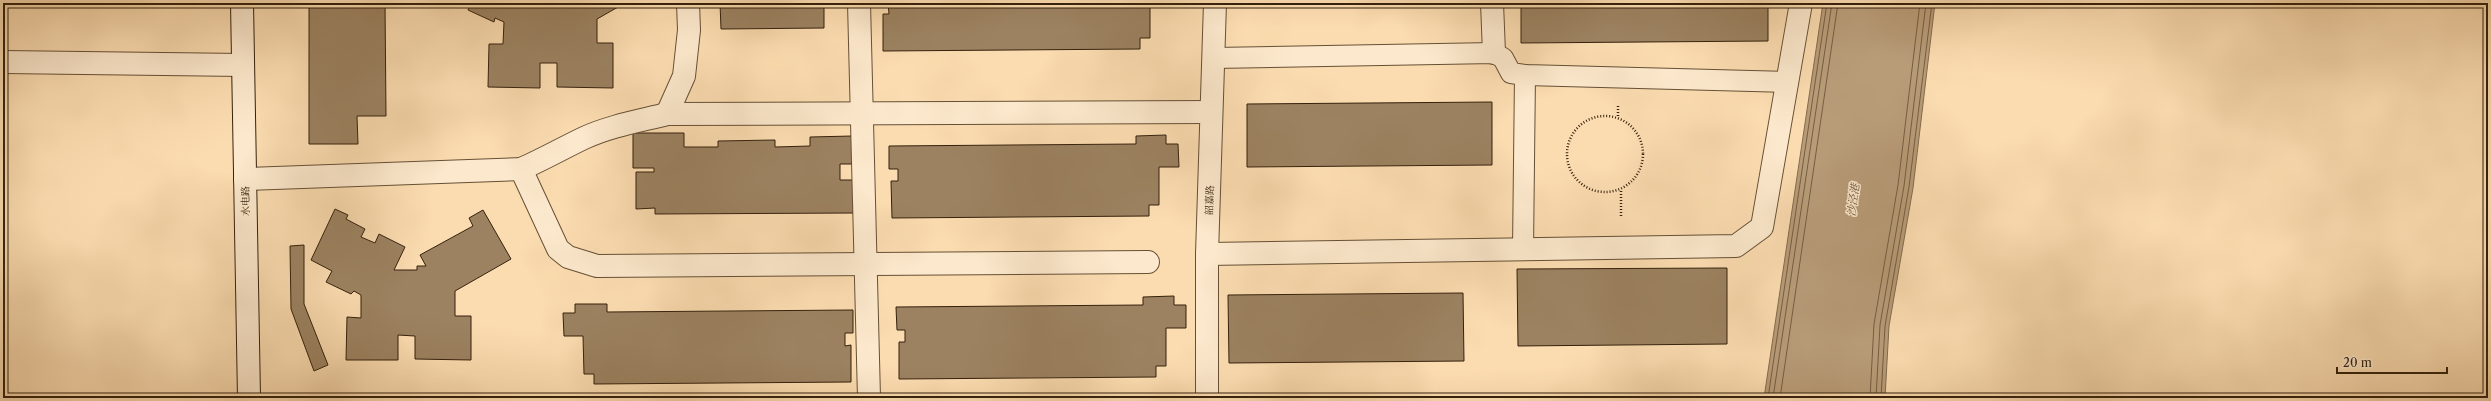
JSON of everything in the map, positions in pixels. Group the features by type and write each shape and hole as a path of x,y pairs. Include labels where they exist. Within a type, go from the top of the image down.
{"street":[{"name":"水电路","path":"242,3 249,398"},
{"path":"667,114 684,76 689,30 688,3"},
{"path":"859,3 869,398"},
{"name":"韶嘉路","path":"1207,398 1207,254 1215,3"},
{"path":"1492,3 1494,53"},
{"path":"1207,254 1736,246 1762,227 1801,3"},
{"path":"3,62 243,65"},
{"path":"245,179 521,169 555,155 584,138 617,126 667,114 1212,112"},
{"path":"521,169 558,249 568,257 597,266 1148,262"}],"lane":[{"path":"1214,58 1494,53 1503,58 1511,73 1525,76 1788,82"},
{"path":"1523,249 1525,76"}],"path":[{"path":"1600,116 1618,118 1631,125 1640,137 1644,152 1641,167 1634,180 1621,189 1603,192 1585,186 1572,173 1566,155 1570,137 1582,123 1600,116"}],"water":[{"name":"沙泾港","path":"1823,3 1935,3 1913,188 1889,326 1885,398 1764,398"}],"building":[{"path":"309,3 385,3 386,116 357,116 358,144 309,144"},
{"path":"471,3 625,3 597,19 597,43 613,43 613,88 557,87 557,63 540,63 540,88 488,87 489,44 503,44 504,22 495,18 494,22 468,10"},
{"path":"720,3 824,3 824,28 721,29"},
{"path":"888,3 1150,3 1150,38 1140,38 1140,49 883,51 883,14 889,14"},
{"path":"1521,3 1768,3 1768,41 1521,43"},
{"path":"1492,102 1492,165 1247,167 1247,104"},
{"path":"633,133 684,133 684,147 718,147 718,141 775,140 775,147 810,146 810,137 852,136 852,164 840,164 840,180 854,180 854,213 655,214 655,208 636,209 636,172 654,172 654,168 633,168"},
{"path":"1166,135 1166,144 1178,144 1179,167 1159,167 1159,205 1149,205 1149,216 892,218 891,181 898,181 898,169 889,169 889,146 1136,144 1136,136"},
{"path":"335,209 348,215 346,219 365,229 361,237 375,243 379,234 405,247 394,270 417,270 417,266 426,266 420,255 473,226 469,218 483,210 511,259 455,291 455,316 471,316 471,360 415,359 415,336 398,335 398,360 346,360 347,317 361,318 361,295 354,291 351,294 326,282 332,271 311,260"},
{"path":"304,245 304,304 328,365 314,371 291,309 290,246"},
{"path":"1727,268 1727,344 1518,346 1517,269"},
{"path":"1463,293 1464,361 1229,363 1228,295"},
{"path":"1174,296 1174,305 1186,305 1186,328 1166,328 1166,366 1156,366 1156,377 899,379 899,342 905,342 905,330 897,330 896,307 1143,305 1143,297"},
{"path":"575,304 607,304 607,312 853,310 853,333 845,333 845,346 851,345 851,382 594,384 594,374 584,374 583,336 564,336 563,313 575,313"}]}
